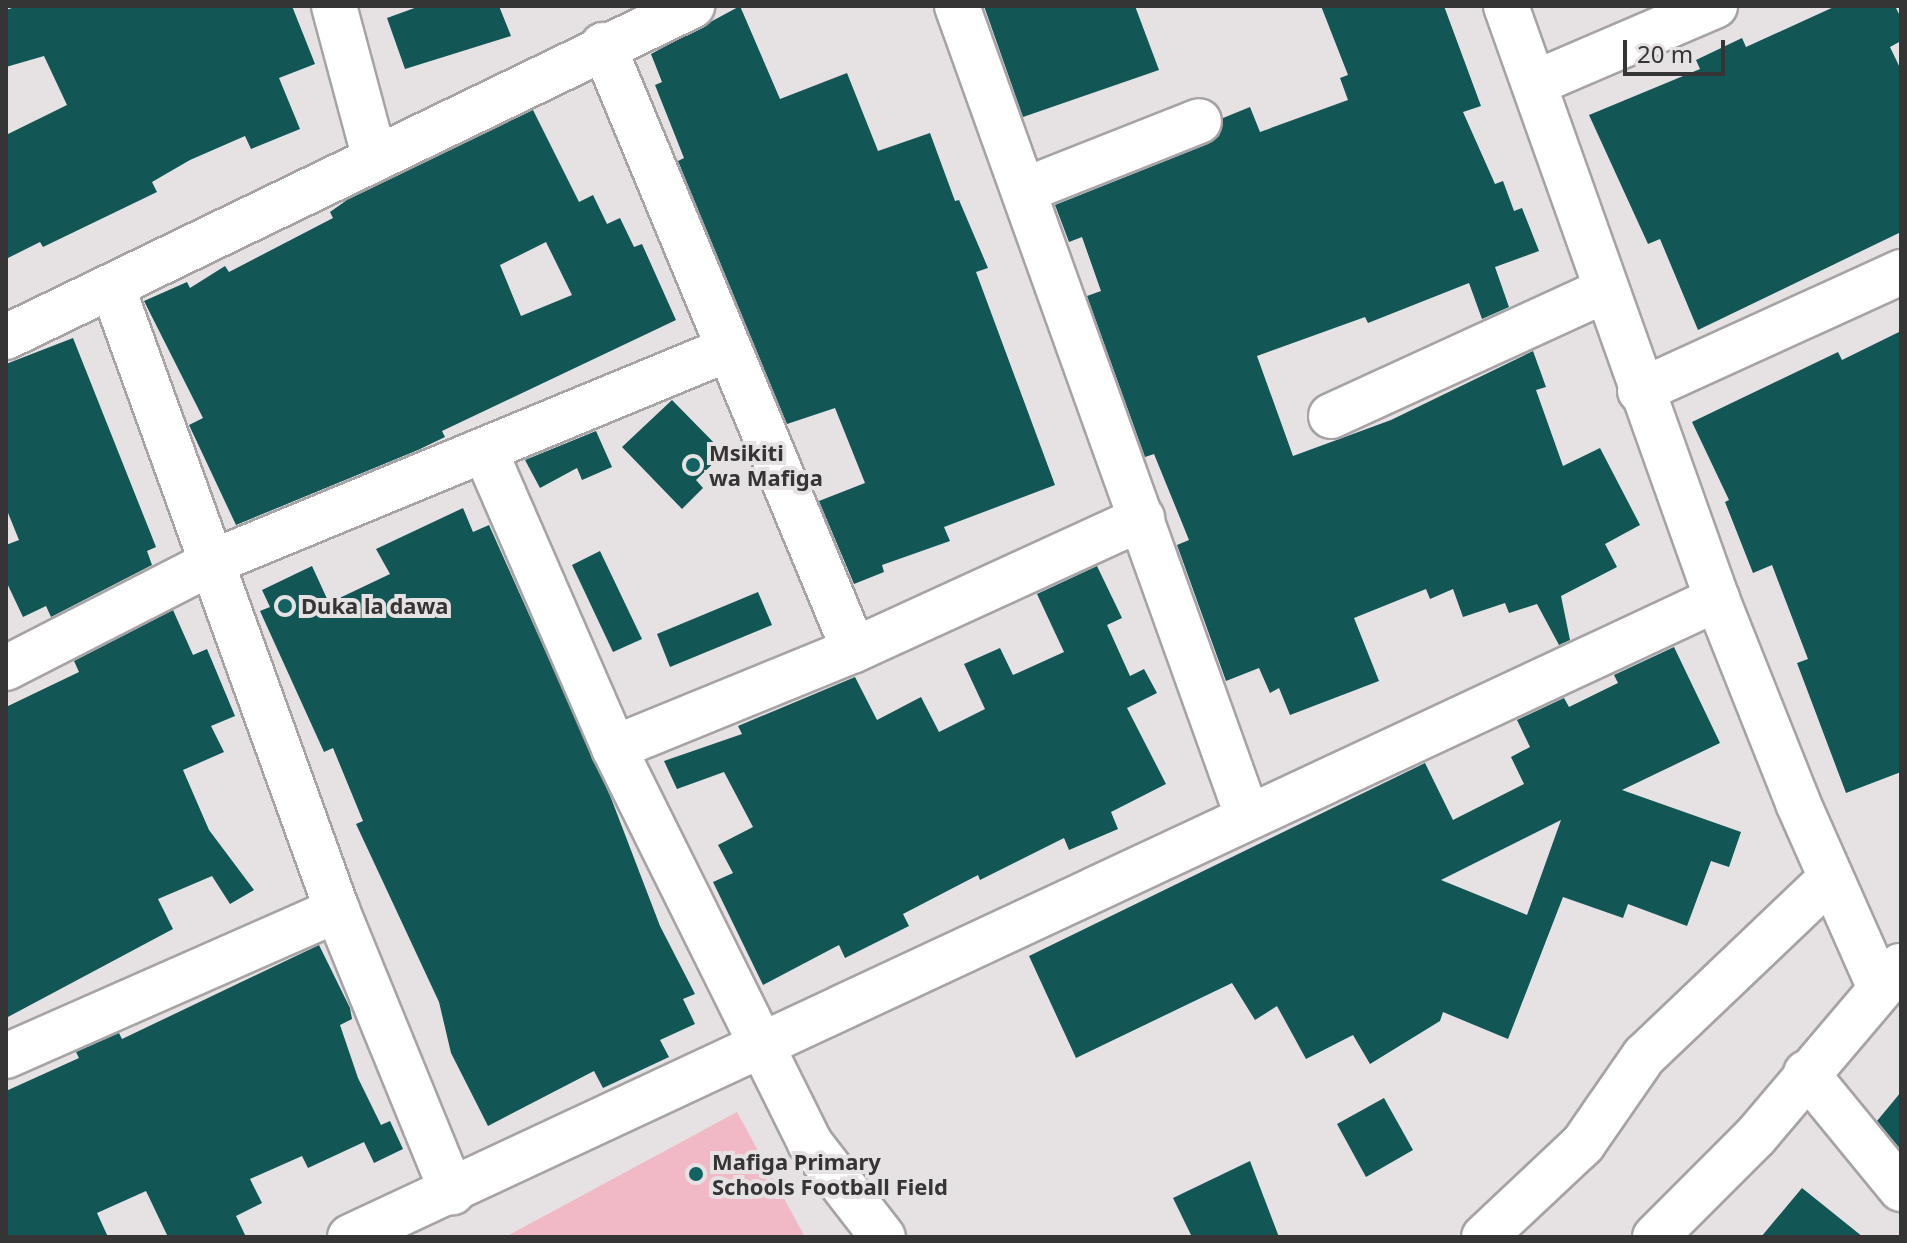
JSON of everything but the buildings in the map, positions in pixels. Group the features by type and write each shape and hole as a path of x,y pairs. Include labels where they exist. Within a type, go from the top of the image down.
{"street":[{"path":"334,6 375,159"},
{"path":"6,337 603,45 692,6"},
{"path":"957,6 1247,815"},
{"path":"1506,6 1640,391 1717,599 1830,879 1890,976 1756,1136 1655,1237"},
{"path":"1535,83 1715,6"},
{"path":"603,45 726,350 854,650"},
{"path":"1025,190 1199,121"},
{"path":"1640,391 1901,272"},
{"path":"112,286 215,561 337,910 452,1192"},
{"path":"1331,416 1606,290"},
{"path":"6,668 215,561 726,350"},
{"path":"485,451 614,748 810,1143 883,1237"},
{"path":"614,748 854,650 1142,518"},
{"path":"350,1237 762,1048 1247,815 1717,599"},
{"path":"1484,1237 1583,1144 1644,1056 1830,879"},
{"path":"6,1056 337,910"},
{"path":"1806,1073 1901,1189"}],"shaded area":[{"name":"Mafiga Primary Schools Football Field","path":"737,1112 805,1237 505,1237"}],"place":[{"name":"Msikiti wa Mafiga","path":"693,465"},
{"name":"Duka la dawa","path":"285,606"},
{"name":"Mafiga Primary Schools Football Field","path":"696,1174"}]}
